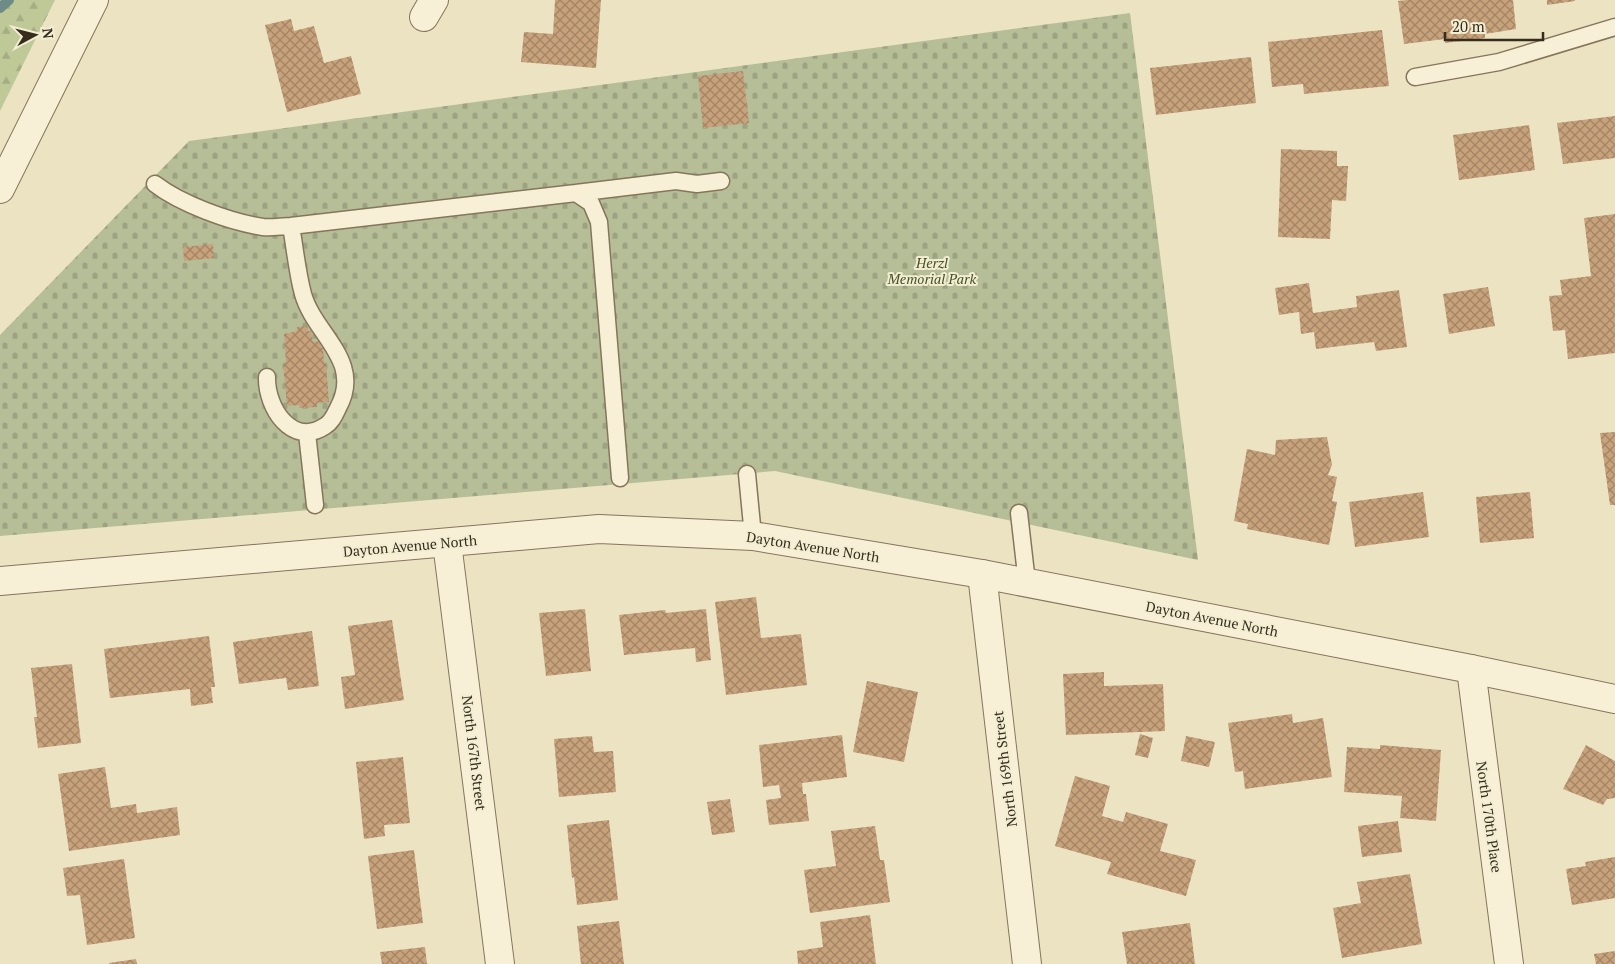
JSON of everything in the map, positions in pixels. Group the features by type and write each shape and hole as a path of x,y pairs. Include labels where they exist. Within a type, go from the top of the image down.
{"street":[{"path":"0,189 94,0"},
{"name":"Dayton Avenue North","path":"0,581 599,530 753,536 982,574 1615,699"},
{"name":"North 167th Street","path":"448,543 500,964"},
{"name":"North 169th Street","path":"982,574 1027,964"},
{"name":"North 170th Place","path":"1470,669 1509,964"}],"lane":[{"path":"1415,77 1500,62 1615,27"},
{"path":"155,184 176,197 204,210 265,227 291,226 676,181 697,184 721,181"},
{"path":"576,193 591,203 599,222 620,478"},
{"path":"267,377 268,396 280,419 293,429 307,433 317,432 329,424 343,400 346,374 331,341 312,316 303,294 291,226"},
{"path":"307,433 315,505"},
{"path":"747,474 753,536"},
{"path":"1019,513 1027,583"}],"green space":[{"path":"0,0 55,0 0,111"},
{"name":"Herzl Memorial Park","path":"1130,13 1198,560 775,471 0,536 0,335 189,141"}],"building":[{"path":"555,0 601,0 596,68 521,62 524,32 553,34"},
{"path":"1513,0 1516,29 1485,34 1485,38 1445,43 1445,39 1404,44 1398,1"},
{"path":"1547,0 1575,0 1575,1 1547,5"},
{"path":"291,19 294,31 314,26 324,63 351,56 361,94 287,112 265,25"},
{"path":"1382,30 1389,86 1304,94 1303,84 1272,87 1268,42"},
{"path":"1251,57 1256,103 1156,115 1150,68"},
{"path":"743,71 749,123 703,128 698,76"},
{"path":"1615,116 1615,158 1563,164 1557,123"},
{"path":"1529,125 1535,170 1459,180 1453,135"},
{"path":"1281,149 1337,151 1337,166 1348,166 1346,201 1332,200 1330,239 1278,237"},
{"path":"1615,214 1615,353 1568,359 1565,330 1553,331 1549,296 1562,295 1560,280 1591,276 1584,218"},
{"path":"213,244 214,258 184,261 183,247"},
{"path":"1309,283 1313,313 1357,307 1356,296 1399,290 1407,347 1376,351 1374,342 1316,349 1314,332 1301,334 1299,312 1279,315 1275,288"},
{"path":"1488,287 1495,326 1449,334 1443,294"},
{"path":"307,326 308,331 311,331 313,342 320,341 321,348 323,347 329,402 317,403 317,407 299,408 299,405 287,406 283,364 286,364 284,334 297,331 297,327"},
{"path":"1615,432 1615,505 1610,505 1600,433"},
{"path":"1327,437 1332,465 1328,475 1337,477 1332,501 1337,502 1329,545 1247,529 1248,524 1234,521 1247,449 1275,455 1276,440"},
{"path":"1423,492 1429,537 1355,547 1349,502"},
{"path":"1530,492 1534,538 1480,543 1476,497"},
{"path":"756,597 761,638 801,634 807,685 726,695 715,602"},
{"path":"585,609 591,671 546,676 539,613"},
{"path":"706,609 711,660 696,662 695,648 624,655 619,615 665,610 666,613"},
{"path":"392,620 404,700 345,709 341,677 355,675 348,626"},
{"path":"312,631 319,686 288,690 286,678 239,684 233,642"},
{"path":"209,636 215,687 211,687 213,703 191,706 190,689 110,698 104,649"},
{"path":"72,664 81,743 38,748 34,717 37,717 31,668"},
{"path":"1104,672 1104,686 1163,684 1165,731 1066,735 1063,674"},
{"path":"867,681 918,692 904,762 853,752"},
{"path":"1292,714 1293,723 1323,718 1332,777 1245,789 1243,771 1235,772 1228,723"},
{"path":"1140,734 1153,738 1148,758 1135,755"},
{"path":"842,735 847,777 802,783 803,794 806,794 809,821 769,825 766,800 781,798 779,785 763,787 759,745"},
{"path":"592,736 594,752 613,751 616,792 559,797 554,739"},
{"path":"1186,736 1215,742 1209,767 1181,761"},
{"path":"1380,745 1441,750 1436,821 1400,818 1402,796 1344,792 1347,747 1380,749"},
{"path":"1586,745 1615,761 1615,798 1607,799 1603,805 1563,789"},
{"path":"403,757 410,823 384,825 385,836 364,839 356,762"},
{"path":"105,767 111,808 136,804 137,813 177,807 180,835 69,851 58,774"},
{"path":"1075,776 1110,786 1102,816 1123,822 1126,812 1168,824 1160,851 1196,860 1186,896 1107,874 1111,862 1055,846"},
{"path":"730,799 735,832 712,835 707,802"},
{"path":"609,820 618,900 577,905 574,877 572,878 567,825"},
{"path":"1398,821 1402,852 1362,857 1358,826"},
{"path":"875,826 880,860 884,860 890,902 810,913 804,870 836,866 831,831"},
{"path":"414,850 423,923 377,929 368,856"},
{"path":"1615,857 1615,898 1572,905 1566,869 1586,866 1585,862"},
{"path":"124,859 135,938 87,945 80,895 67,896 63,868"},
{"path":"1410,874 1422,944 1342,958 1333,908 1361,903 1357,882"},
{"path":"870,915 876,964 798,964 797,951 823,947 820,922"},
{"path":"619,921 624,964 581,964 577,926"},
{"path":"1190,923 1195,964 1127,964 1122,932"},
{"path":"425,947 427,964 382,964 380,952"},
{"path":"1615,951 1615,964 1596,964 1594,954"},
{"path":"136,959 137,964 109,964 109,963"}],"waterway":[{"path":"0,8 9,0"}]}
